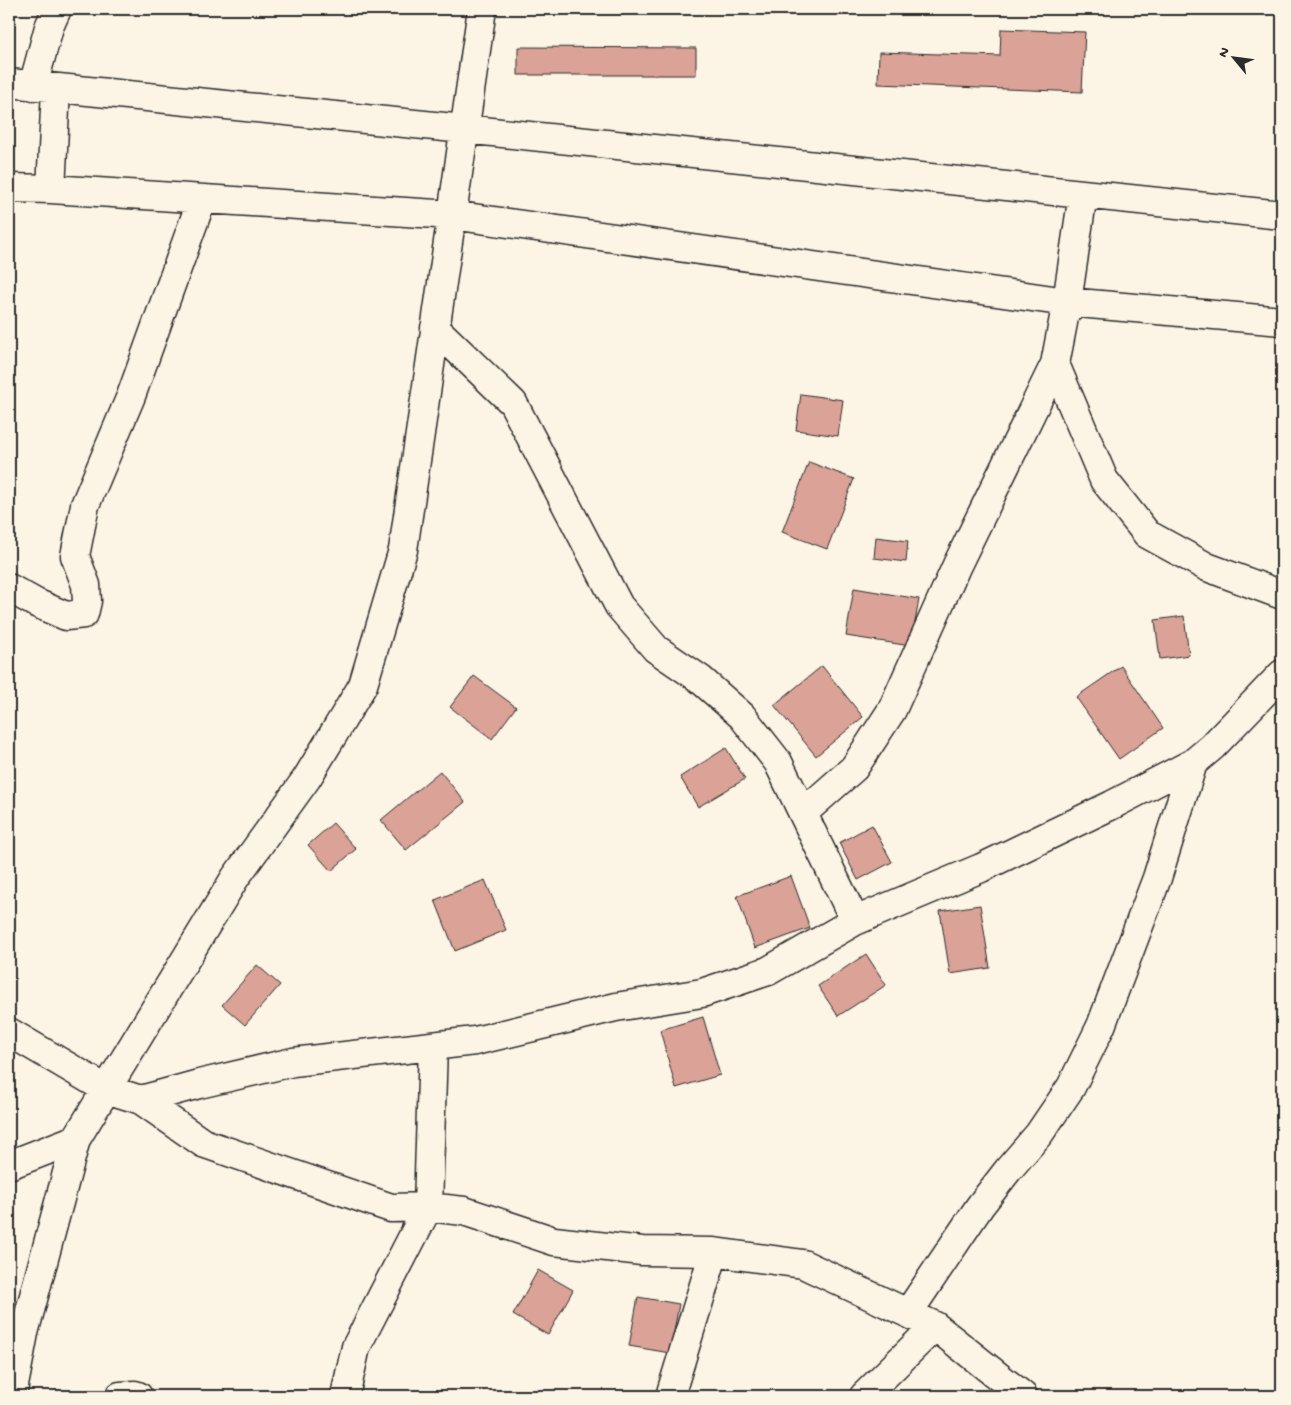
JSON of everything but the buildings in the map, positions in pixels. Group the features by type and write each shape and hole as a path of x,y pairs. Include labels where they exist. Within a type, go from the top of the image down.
{"street":[{"path":"51,189 33,86 49,27 57,9"},
{"path":"12,1396 24,1333 76,1140 235,878 307,778 363,685 404,550 482,9"},
{"path":"33,86 464,129 1282,215"},
{"path":"9,188 202,198 452,215 1067,302 1282,322"},
{"path":"803,813 854,768 892,710 957,565 1055,364 1067,302 1083,194"},
{"path":"9,588 36,604 66,616 84,614 87,601 86,585 75,556 85,505 131,396 202,198"},
{"path":"435,328 513,403 619,606 656,649 700,679 742,716 778,762 855,921"},
{"path":"1055,364 1104,480 1147,534 1207,567 1282,595"},
{"path":"142,1100 199,1084 293,1062 475,1041 616,1007 702,993 768,971 855,921 981,868 1193,764 1212,748 1282,674"},
{"path":"908,1313 980,1206 1039,1134 1071,1087 1101,1026 1157,878 1193,764"},
{"path":"9,1032 106,1089 142,1100 203,1143 391,1208 428,1207 464,1211 554,1241 642,1251 714,1252 803,1264 934,1326 1023,1396"},
{"path":"345,1396 356,1346 428,1207 433,1046"},
{"path":"9,1165 76,1140"},
{"path":"670,1396 714,1252"},
{"path":"864,1396 934,1326"},
{"path":"120,1396 138,1396"}]}
